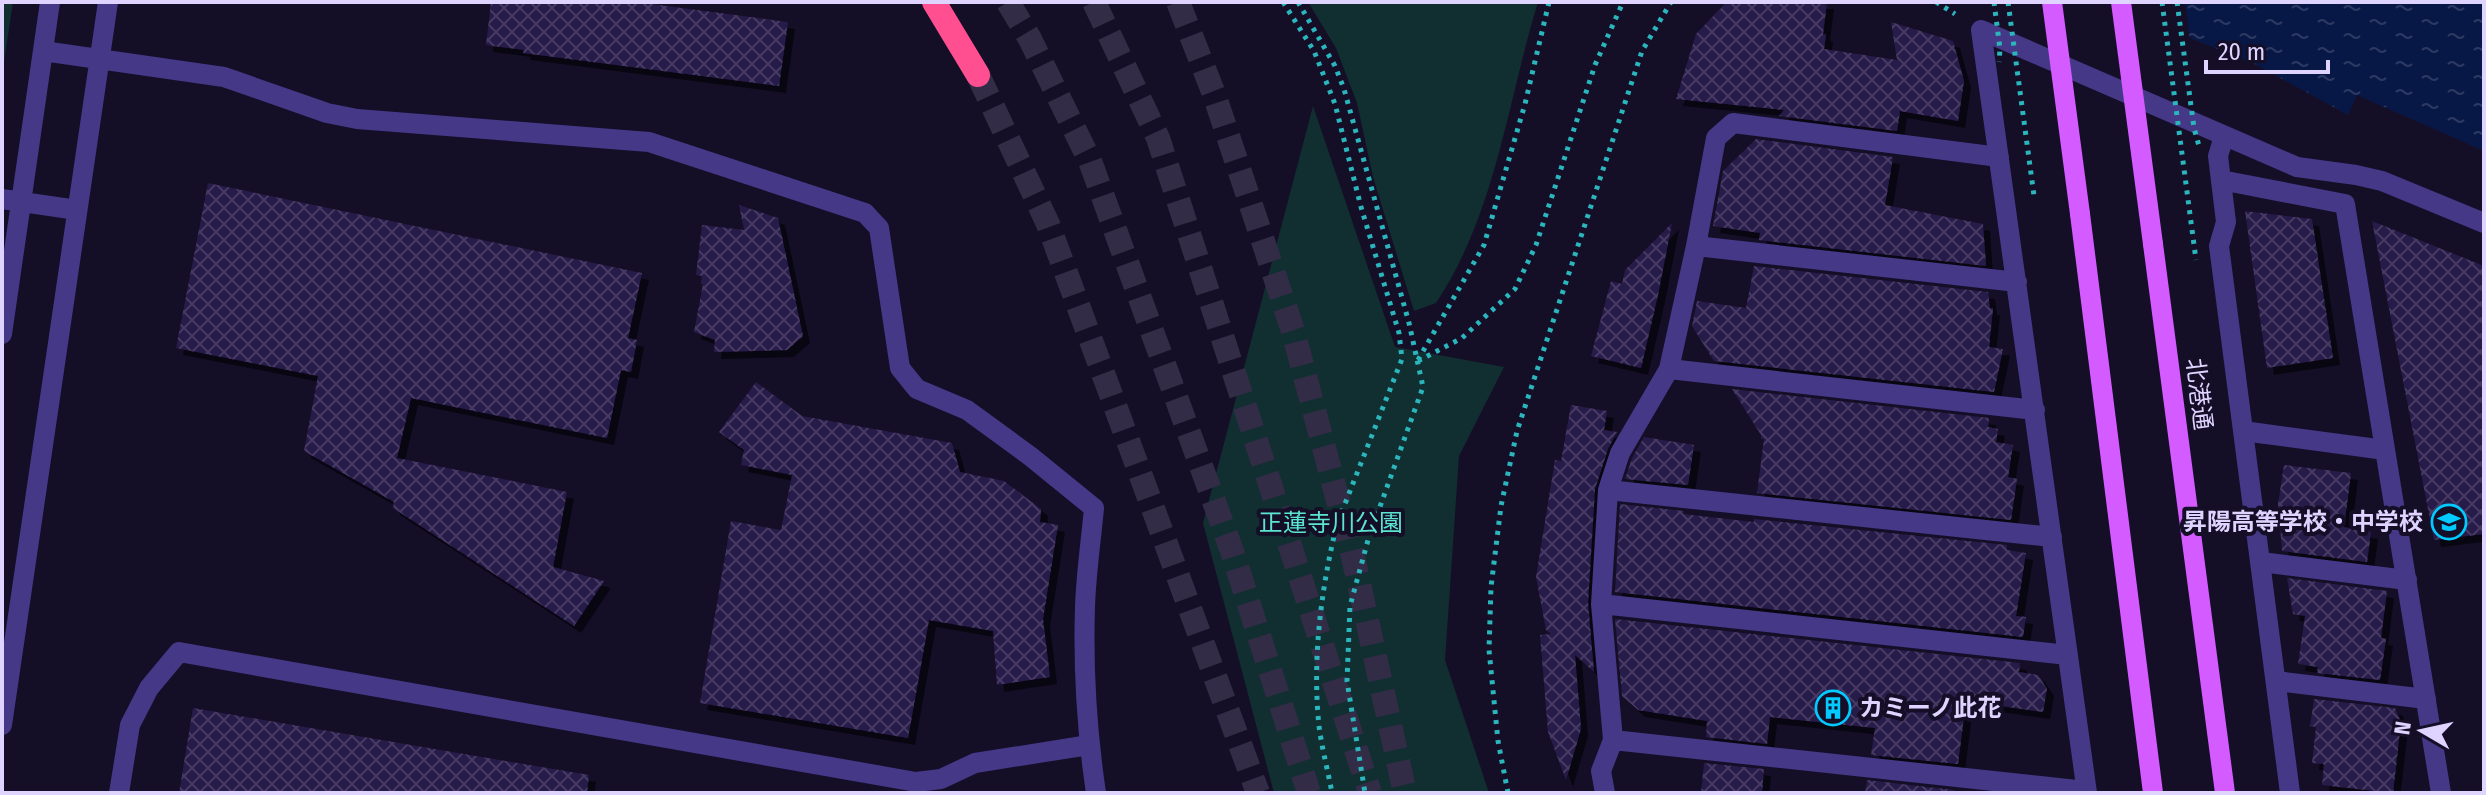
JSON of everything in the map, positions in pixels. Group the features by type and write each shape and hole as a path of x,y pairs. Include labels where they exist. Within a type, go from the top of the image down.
{"highway":[{"path":"934,2 978,75"}],"main road":[{"path":"2052,2 2153,793"},
{"name":"北港通","path":"2121,2 2225,793"}],"street":[{"path":"2,334 11,201 43,51 50,2"},
{"path":"2,725 108,2"},
{"path":"1613,740 2086,792 1981,30 2297,167 2382,181 2484,223"},
{"path":"43,51 224,77 327,113 357,119 649,142 865,213 879,228 900,368 917,389 967,410 1094,508 1085,606 1089,745 1096,793"},
{"path":"1605,793 1601,771 1613,740 1601,604 1608,490 1620,453 1669,369 1716,138 1733,123 1999,157"},
{"path":"2224,136 2218,156 2226,222 2219,246 2290,793"},
{"path":"2221,180 2345,204 2441,793"},
{"path":"11,201 77,210"},
{"path":"1696,246 2017,282"},
{"path":"1669,369 2035,410"},
{"path":"2243,431 2385,450"},
{"path":"1608,490 2052,537"},
{"path":"2261,562 2407,580"},
{"path":"1601,604 2068,655"},
{"path":"119,793 130,725 149,688 179,652 916,782 941,779 975,763 1089,745"},
{"path":"2276,681 2426,699"}],"path":[{"path":"1283,2 1314,51 1335,104 1361,207 1399,333 1402,359 1332,541 1322,608 1317,689 1319,728 1332,793"},
{"path":"1298,2 1335,66 1344,89 1423,387 1368,540 1350,606 1347,681 1365,793"},
{"path":"1418,361 1484,245 1525,104 1549,2"},
{"path":"1418,361 1462,338 1515,289 1536,245 1595,65 1623,2"},
{"path":"1508,793 1498,741 1489,650 1491,587 1501,506 1517,431 1642,51 1671,2"},
{"path":"1994,2 1999,62"},
{"path":"2008,2 2034,196"},
{"path":"2162,2 2196,260"},
{"path":"2177,2 2199,146"}],"green space":[{"path":"2,2 13,2 2,75"},
{"path":"1308,2 1538,2 1486,195 1473,232 1436,303 1414,311 1373,177 1357,103 1336,48"},
{"name":"正蓮寺川公園","path":"1313,106 1395,347 1504,367 1459,456 1445,660 1489,793 1274,793 1203,523"}],"water":[{"path":"2085,2 2484,2 2484,151 2357,95 2348,115 2253,63"}],"pier":[{"path":"2081,2 2185,2 2190,42 2083,6"}],"building":[{"path":"491,2 636,2 788,22 779,86 523,53 524,50 486,45"},
{"path":"1727,2 1827,2 1824,49 1897,60 1891,22 1953,41 1964,81 1958,121 1900,111 1897,131 1779,116 1784,110 1676,99 1696,34"},
{"path":"1756,139 1893,157 1885,205 1983,224 1986,266 1759,240 1760,233 1713,226 1723,171"},
{"path":"208,183 642,273 628,338 637,340 631,372 621,370 607,438 411,398 397,458 567,492 553,567 604,581 574,626 393,508 394,502 304,451 318,376 176,348"},
{"path":"739,205 778,218 803,336 787,350 714,352 715,340 694,332 703,284 702,276 696,275 702,225 744,230"},
{"path":"2245,211 2312,219 2333,358 2267,368"},
{"path":"2372,221 2484,266 2484,534 2434,540"},
{"path":"1672,223 1641,368 1591,356 1611,281 1622,284 1625,270"},
{"path":"1754,266 1988,292 1990,308 1993,308 1989,347 2003,349 1994,392 1714,361 1692,326 1697,301 1746,308"},
{"path":"756,382 802,416 952,443 960,472 1004,481 1041,509 1040,522 1058,525 1043,619 1050,677 997,685 993,631 929,620 908,738 700,703 731,521 781,530 792,475 741,465 744,450 719,432"},
{"path":"1732,389 1989,418 1988,427 1998,429 1996,442 2013,445 2008,477 2017,479 2011,520 1757,493 1764,439 1761,439"},
{"path":"1571,405 1607,411 1604,430 1617,432 1595,489 1588,603 1594,672 1575,655 1581,729 1566,780 1548,732 1540,635 1551,634 1546,630 1536,577 1555,460 1561,461"},
{"path":"1644,437 1694,445 1688,485 1625,479"},
{"path":"2284,465 2351,473 2344,527 2371,532 2367,562 2282,551 2278,504"},
{"path":"1620,504 1754,522 1754,519 2007,545 2007,550 2026,553 2016,616 2026,617 2023,637 1615,592"},
{"path":"2287,578 2387,591 2381,638 2386,639 2380,680 2317,673 2318,667 2298,664 2305,616 2293,614"},
{"path":"1615,619 2020,663 2019,672 2038,675 2047,689 2043,712 1966,701 1958,764 1871,755 1875,728 1770,717 1767,744 1706,737 1707,721 1638,710 1622,696"},
{"path":"2314,699 2395,708 2401,722 2393,793 2322,785 2324,764 2312,763 2316,727 2310,726"},
{"path":"193,708 589,775 587,793 179,793"},
{"path":"1704,763 1764,769 1762,793 1701,793"},
{"path":"1867,780 1954,790 1954,793 1865,793"}],"tunnel":[{"path":"1008,2 1030,39 1090,161 1232,551 1309,793"},
{"path":"1094,2 1158,138 1370,793"},
{"path":"1178,2 1214,94 1293,331 1354,561 1405,793"},
{"path":"978,75 1048,224 1258,793"}],"place":[{"name":"昇陽高等学校・中学校","path":"2449,522"},
{"name":"カミーノ此花","path":"1833,708"}]}
